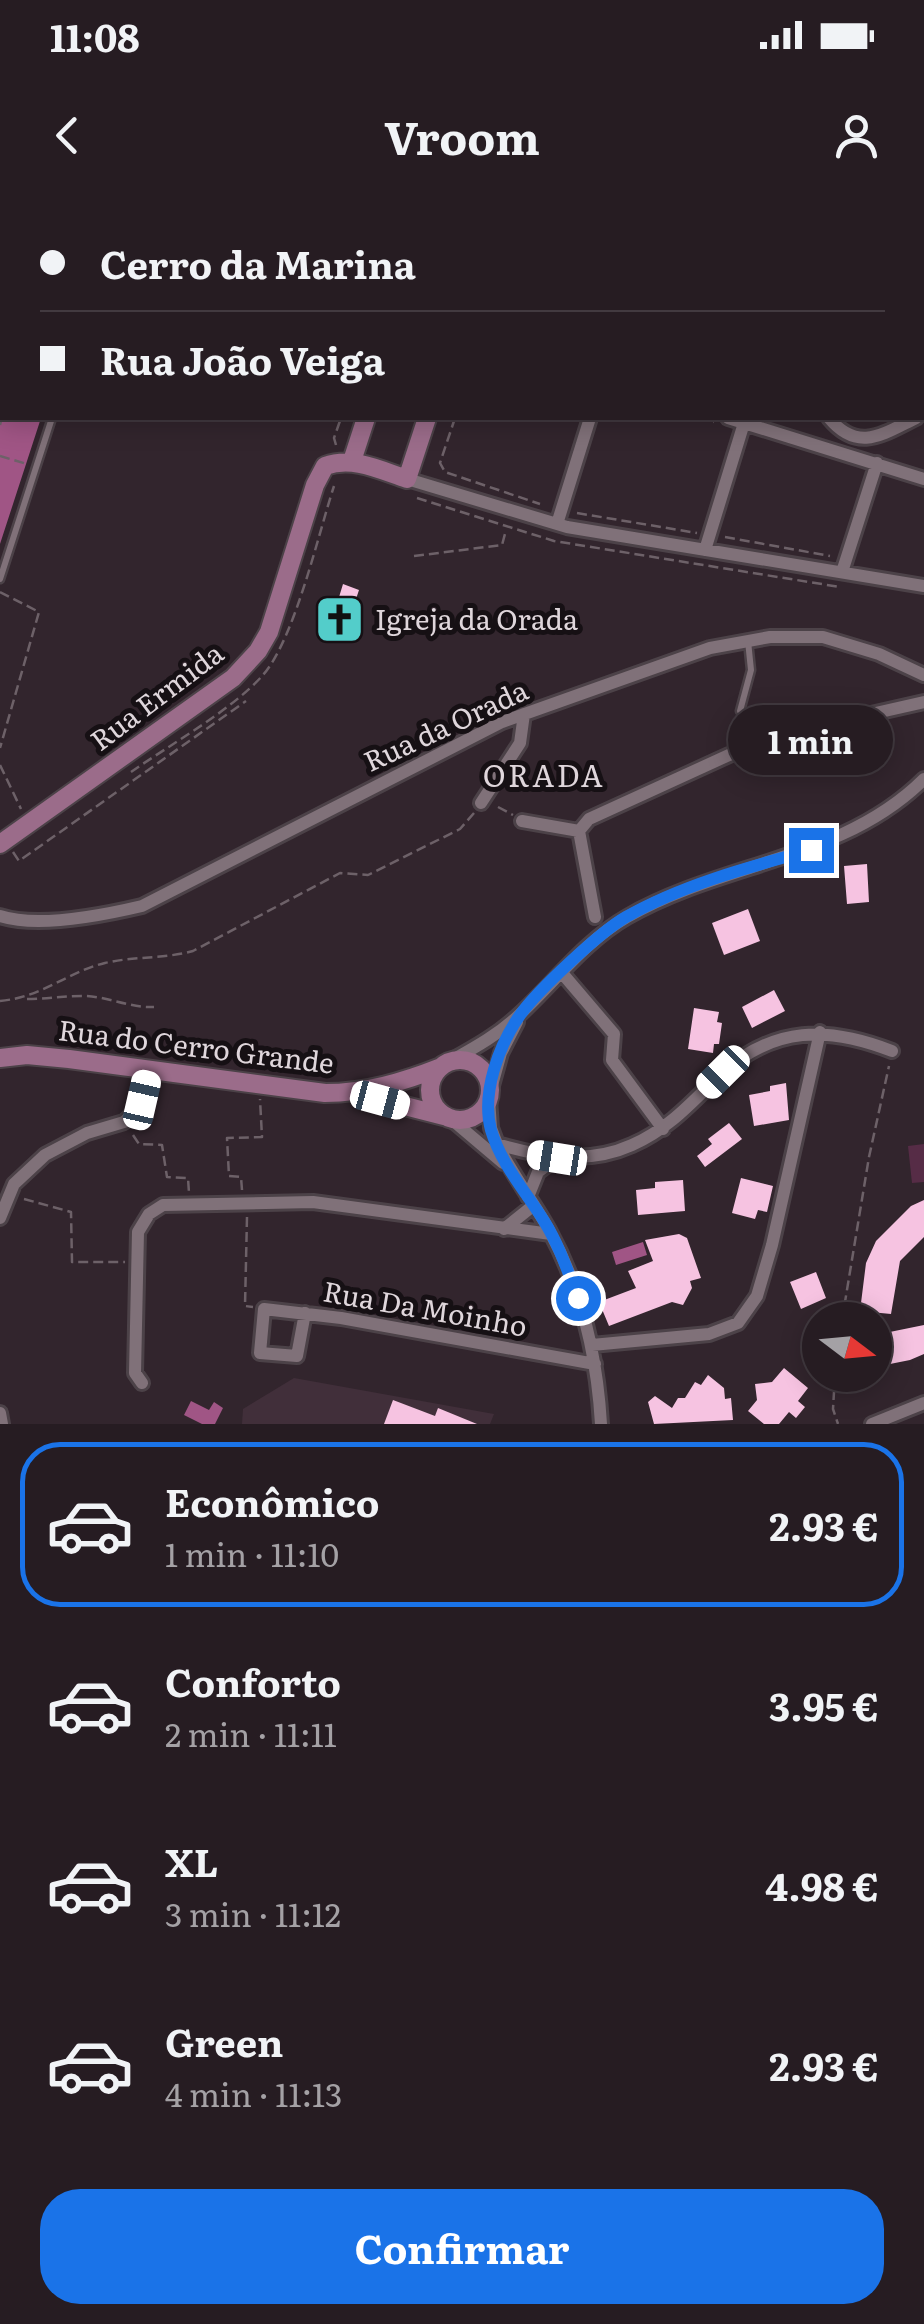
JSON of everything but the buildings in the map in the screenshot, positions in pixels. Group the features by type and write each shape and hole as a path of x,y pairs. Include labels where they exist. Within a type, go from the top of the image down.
{"street":[{"name":"Rua Ermida","path":"5,846 29,824 234,678 247,664 268,632 315,485 325,466 345,461 365,420"},
{"path":"407,479 426,420"},
{"path":"560,517 589,420"},
{"path":"734,420 924,479"},
{"path":"831,420 850,436 872,439 909,420"},
{"path":"704,550 744,423"},
{"path":"345,461 704,550 844,565 924,586"},
{"path":"844,565 877,464"},
{"name":"Rua da Orada","path":"0,916 27,921 142,906 440,752 524,714 710,648 748,639 823,637 880,654 924,675"},
{"path":"579,831 590,819 729,755 805,729 924,702 924,686"},
{"path":"482,801 520,742 524,714"},
{"path":"510,1171 438,1110 430,1093 431,1083 445,1064 500,1033 594,940 623,919 698,886 811,850 898,801 924,779"},
{"path":"522,820 579,831"},
{"path":"579,831 595,916"},
{"path":"562,973 614,1034 612,1060 663,1129"},
{"path":"353,1092 448,1118 470,1119 486,1107 500,1054 521,1014"},
{"path":"592,1346 709,1334 738,1323 757,1296 772,1246 820,1032"},
{"path":"497,1144 557,1158 592,1156 629,1147 663,1129 749,1053 784,1036 820,1032 862,1039 892,1051"},
{"name":"Rua do Cerro Grande","path":"0,1058 41,1056 325,1093 382,1087 445,1064"},
{"path":"445,1064 473,1063 486,1074 491,1128 497,1144 552,1234 578,1298 596,1364 601,1424"},
{"path":"0,1218 14,1184 45,1155 87,1133 123,1122 142,1100 150,1070"},
{"path":"504,1229 514,1224 531,1201 538,1172 557,1158"},
{"path":"142,1383 135,1373 138,1232 149,1214 163,1205 313,1202 552,1234"},
{"name":"Rua Da Moinho","path":"306,1313 297,1356 260,1353 264,1309 306,1313 596,1364"},
{"path":"872,1424 898,1420 924,1404"},
{"path":"0,1413 2,1424"}],"lane":[{"path":"0,579 51,420"},
{"path":"740,710 750,670 748,639"}],"path":[{"path":"339,420 334,438 345,461"},
{"path":"453,420 440,462 445,472 560,517 709,534 844,565"},
{"path":"0,456 28,464"},
{"path":"414,556 502,545 506,527"},
{"path":"0,592 39,612 0,748"},
{"path":"5,846 19,861 246,701"},
{"path":"0,765 29,824"},
{"path":"26,998 100,964 133,957 173,957 193,951 340,872 368,875 460,829 482,801 522,820"},
{"path":"0,1001 86,996 135,1008 154,1007"},
{"path":"845,1302 892,1051"},
{"path":"259,1085 262,1138 226,1138 228,1176 241,1177 248,1223 245,1306 264,1309"},
{"path":"123,1122 139,1144 162,1145 166,1176 188,1178 190,1204"},
{"path":"10,1195 71,1212 72,1262 137,1262"},
{"path":"833,1392 838,1424"}],"shaded area":[{"path":"0,420 40,420 0,544"},
{"path":"924,1144 924,1182 912,1183 908,1146"},
{"path":"643,1242 647,1255 616,1265 612,1252"},
{"path":"294,1378 494,1414 490,1424 242,1424 243,1409"},
{"path":"191,1401 209,1410 214,1402 223,1408 215,1424 202,1424 184,1415"}],"place":[{"name":"Igreja da Orada","path":"340,620"}],"district":[{"name":"ORADA","path":"544,777"}],"route":[{"path":"578,1298 552,1234 510,1171 491,1128 490,1098 500,1054 521,1014 594,940 623,919 698,886 811,850"}]}
